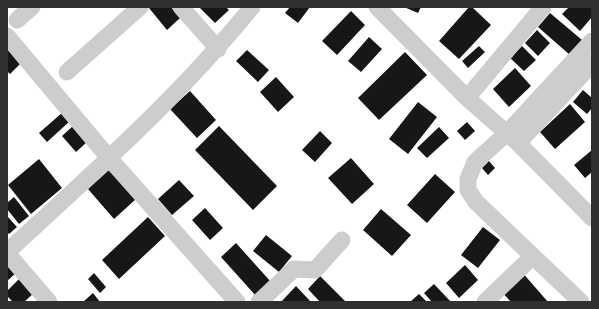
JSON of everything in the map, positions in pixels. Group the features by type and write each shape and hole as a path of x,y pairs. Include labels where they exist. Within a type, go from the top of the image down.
{"street":[{"path":"17,20 32,7"},
{"path":"67,72 140,7"},
{"path":"181,7 218,49"},
{"path":"49,302 7,253 109,158 218,49 252,7"},
{"path":"377,7 467,98 513,138 592,218"},
{"path":"467,98 543,7"},
{"path":"7,36 109,158 237,302"},
{"path":"513,138 592,41"},
{"path":"581,302 476,202 468,190 468,179 474,162 513,138 592,64"},
{"path":"259,302 294,269 315,270 342,240"},
{"path":"485,302 533,256"}],"building":[{"path":"171,7 180,18 167,30 149,8"},
{"path":"199,7 226,7 229,10 215,23"},
{"path":"290,7 310,7 298,23 285,13"},
{"path":"404,7 421,7 418,13"},
{"path":"469,7 472,7 491,25 459,59 439,41"},
{"path":"569,7 592,7 592,17 580,31 562,14"},
{"path":"351,11 365,25 337,55 322,41"},
{"path":"550,13 582,40 570,55 538,27"},
{"path":"537,30 550,43 538,56 525,43"},
{"path":"369,37 382,49 361,72 348,61"},
{"path":"479,46 485,52 468,68 462,61"},
{"path":"522,46 536,60 524,71 510,58"},
{"path":"9,50 21,63 10,74 7,71 7,51"},
{"path":"247,50 269,70 258,82 236,61"},
{"path":"405,52 427,75 379,120 358,98"},
{"path":"515,68 531,86 509,107 493,89"},
{"path":"276,77 294,97 278,112 260,92"},
{"path":"583,90 592,98 592,108 587,114 573,102"},
{"path":"190,91 216,120 197,138 170,109"},
{"path":"418,102 437,117 408,154 389,139"},
{"path":"570,104 585,122 555,149 540,132"},
{"path":"63,112 70,121 47,142 39,133"},
{"path":"467,122 475,131 465,140 457,131"},
{"path":"74,125 88,141 76,152 62,136"},
{"path":"219,126 277,186 253,210 195,150"},
{"path":"439,127 449,138 427,158 417,148"},
{"path":"320,131 332,143 315,162 302,150"},
{"path":"592,150 592,172 585,178 574,165"},
{"path":"351,158 374,184 352,204 328,178"},
{"path":"39,159 62,188 31,214 8,185"},
{"path":"489,161 495,168 488,175 482,168"},
{"path":"109,170 136,199 114,219 88,189"},
{"path":"435,174 455,192 427,223 407,205"},
{"path":"179,180 194,196 172,215 158,199"},
{"path":"14,197 29,216 19,224 7,209 7,203"},
{"path":"205,208 223,228 210,240 192,220"},
{"path":"381,209 411,235 392,256 363,230"},
{"path":"7,216 17,227 9,234 7,232"},
{"path":"148,217 165,236 119,279 102,260"},
{"path":"483,227 500,240 478,268 461,255"},
{"path":"266,235 292,256 279,272 253,251"},
{"path":"236,243 271,282 256,296 221,257"},
{"path":"7,262 16,273 7,281"},
{"path":"465,265 478,280 459,298 446,283"},
{"path":"521,271 548,302 511,302 500,290"},
{"path":"94,273 106,287 100,293 88,279"},
{"path":"320,276 346,302 320,302 308,289"},
{"path":"21,277 35,292 24,302 13,302 7,296 7,291"},
{"path":"434,284 451,302 432,302 424,293"},
{"path":"296,286 310,301 281,302"},
{"path":"93,293 100,302 83,302"},
{"path":"419,294 427,302 410,302"}]}
